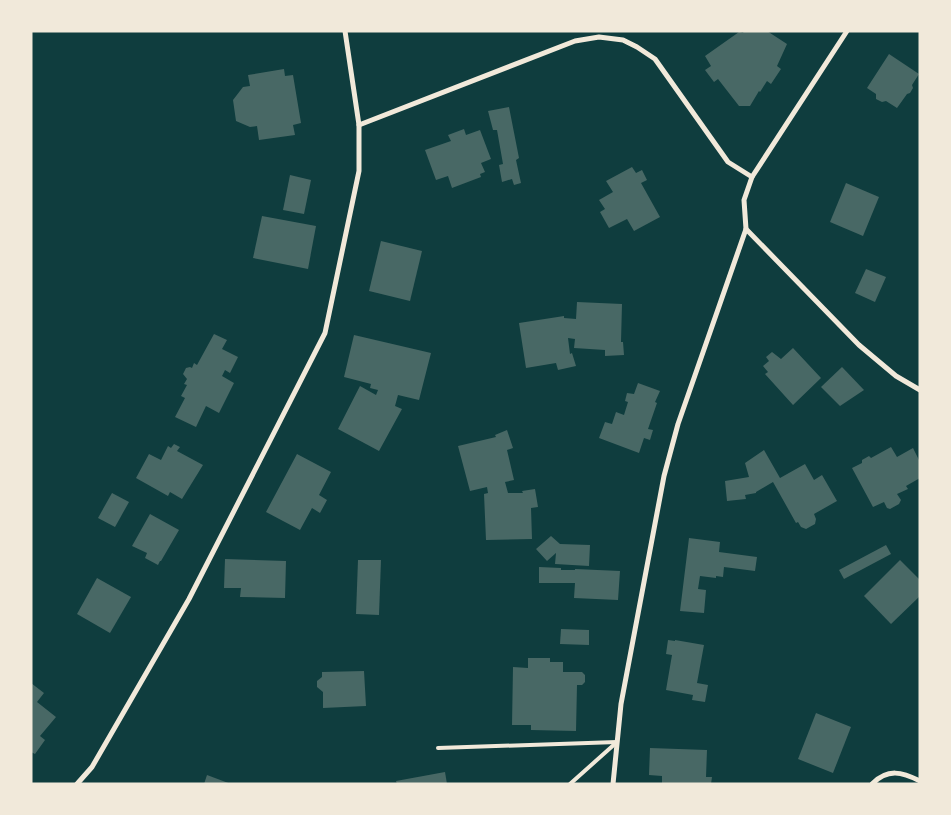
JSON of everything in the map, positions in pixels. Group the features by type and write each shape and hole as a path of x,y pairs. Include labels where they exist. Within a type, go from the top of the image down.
{"street":[{"path":"77,784 92,767 189,599 325,333 359,171 359,125 345,31"},
{"path":"613,784 621,704 664,476 678,424 746,229 744,200 752,177 847,31"},
{"path":"359,125 575,41 599,37 623,40 655,59 728,162 752,177"},
{"path":"746,229 859,345 896,376 920,390"},
{"path":"872,784 880,776 895,773 900,773 920,782"}],"lane":[{"path":"438,748 617,742"},
{"path":"570,784 617,742"}],"building":[{"path":"744,31 767,31 787,44 777,66 781,69 771,84 767,81 750,106 739,106 718,79 714,82 705,70 711,66 705,56 739,32 743,33"},
{"path":"889,54 919,74 912,85 913,88 910,93 907,94 897,108 886,101 882,102 876,99 876,94 867,88"},
{"path":"284,69 285,76 293,75 301,123 293,125 295,135 259,140 257,126 250,127 236,121 233,100 243,87 250,86 248,75"},
{"path":"509,107 519,158 516,160 521,183 514,185 512,179 502,182 499,165 503,164 497,130 493,130 488,111"},
{"path":"464,129 466,135 480,130 491,159 481,163 485,172 480,174 481,177 452,188 448,176 436,180 425,150 451,141 448,135"},
{"path":"632,167 636,173 642,170 647,180 641,183 660,217 634,231 627,219 609,228 600,212 605,209 599,200 613,192 606,181"},
{"path":"290,175 311,180 304,214 283,210"},
{"path":"846,183 879,197 863,236 830,222"},
{"path":"262,216 316,226 308,269 253,258"},
{"path":"381,241 422,251 410,301 369,291"},
{"path":"866,269 886,277 875,302 855,293"},
{"path":"577,302 622,304 621,342 623,342 624,355 605,356 605,350 574,348 575,339 568,338 570,354 572,353 576,366 558,370 556,363 526,368 519,323 564,316 564,318 576,319"},
{"path":"214,334 227,340 222,349 238,357 230,373 225,370 222,376 234,383 219,413 206,406 196,427 175,417 185,398 181,396 187,385 184,384 187,379 183,374 186,368 192,368 194,363 197,365"},
{"path":"354,335 431,353 419,400 398,395 395,406 402,409 379,451 338,429 360,386 376,395 378,390 370,388 371,384 344,377"},
{"path":"793,348 821,378 793,405 765,374 768,372 763,366 769,361 766,357 772,352 781,359"},
{"path":"842,367 864,390 840,406 821,387"},
{"path":"638,383 660,391 648,429 653,430 650,440 644,438 639,453 599,438 605,422 612,424 616,412 624,415 628,402 625,401 627,393 634,394"},
{"path":"507,430 513,448 507,450 514,480 505,482 508,493 523,493 522,491 535,489 538,507 531,508 532,539 486,540 484,494 488,493 487,487 470,491 458,446 496,437 495,435"},
{"path":"174,444 180,447 177,451 203,465 182,499 170,492 168,496 136,478 149,454 161,460 168,446 171,448"},
{"path":"891,447 897,457 913,448 920,462 920,478 906,486 908,489 897,494 901,500 899,504 890,509 887,508 884,502 873,507 852,468 862,463 862,460 869,456 871,458"},
{"path":"764,450 780,478 805,464 814,480 822,475 837,501 814,514 815,524 806,529 801,527 798,522 796,523 773,482 756,493 745,495 746,499 727,501 725,481 749,477 745,463"},
{"path":"297,454 331,472 319,495 327,500 320,513 312,508 300,530 266,512"},
{"path":"112,493 129,502 115,527 98,518"},
{"path":"150,514 179,530 158,565 145,558 147,553 132,546"},
{"path":"551,536 560,544 590,545 589,566 555,564 556,553 547,561 536,549"},
{"path":"689,538 720,542 719,552 757,557 755,571 724,567 723,577 700,576 698,589 706,590 704,613 680,611"},
{"path":"886,545 891,554 844,579 839,570"},
{"path":"225,559 286,561 285,598 240,597 241,588 224,588"},
{"path":"358,560 381,560 379,615 356,614"},
{"path":"900,560 920,580 920,596 891,624 864,596"},
{"path":"539,567 561,568 561,570 620,571 618,600 574,598 575,583 539,583"},
{"path":"97,578 131,597 110,633 77,614"},
{"path":"561,629 589,630 589,645 560,644"},
{"path":"668,640 704,645 697,683 708,685 705,702 692,700 693,695 666,690 672,655 666,654"},
{"path":"528,658 550,658 550,662 563,662 563,672 582,672 585,675 585,682 582,685 577,685 576,731 531,730 531,725 512,725 513,667 528,668"},
{"path":"364,671 366,706 323,708 323,692 317,687 317,681 322,677 322,672"},
{"path":"31,683 44,693 37,702 56,717 40,736 45,740 35,754 31,752"},
{"path":"816,713 851,727 833,773 798,759"},
{"path":"650,748 707,750 706,777 712,777 711,784 662,784 662,776 649,775"},
{"path":"445,772 447,784 397,784 396,781"},
{"path":"207,775 231,784 204,784"}]}
